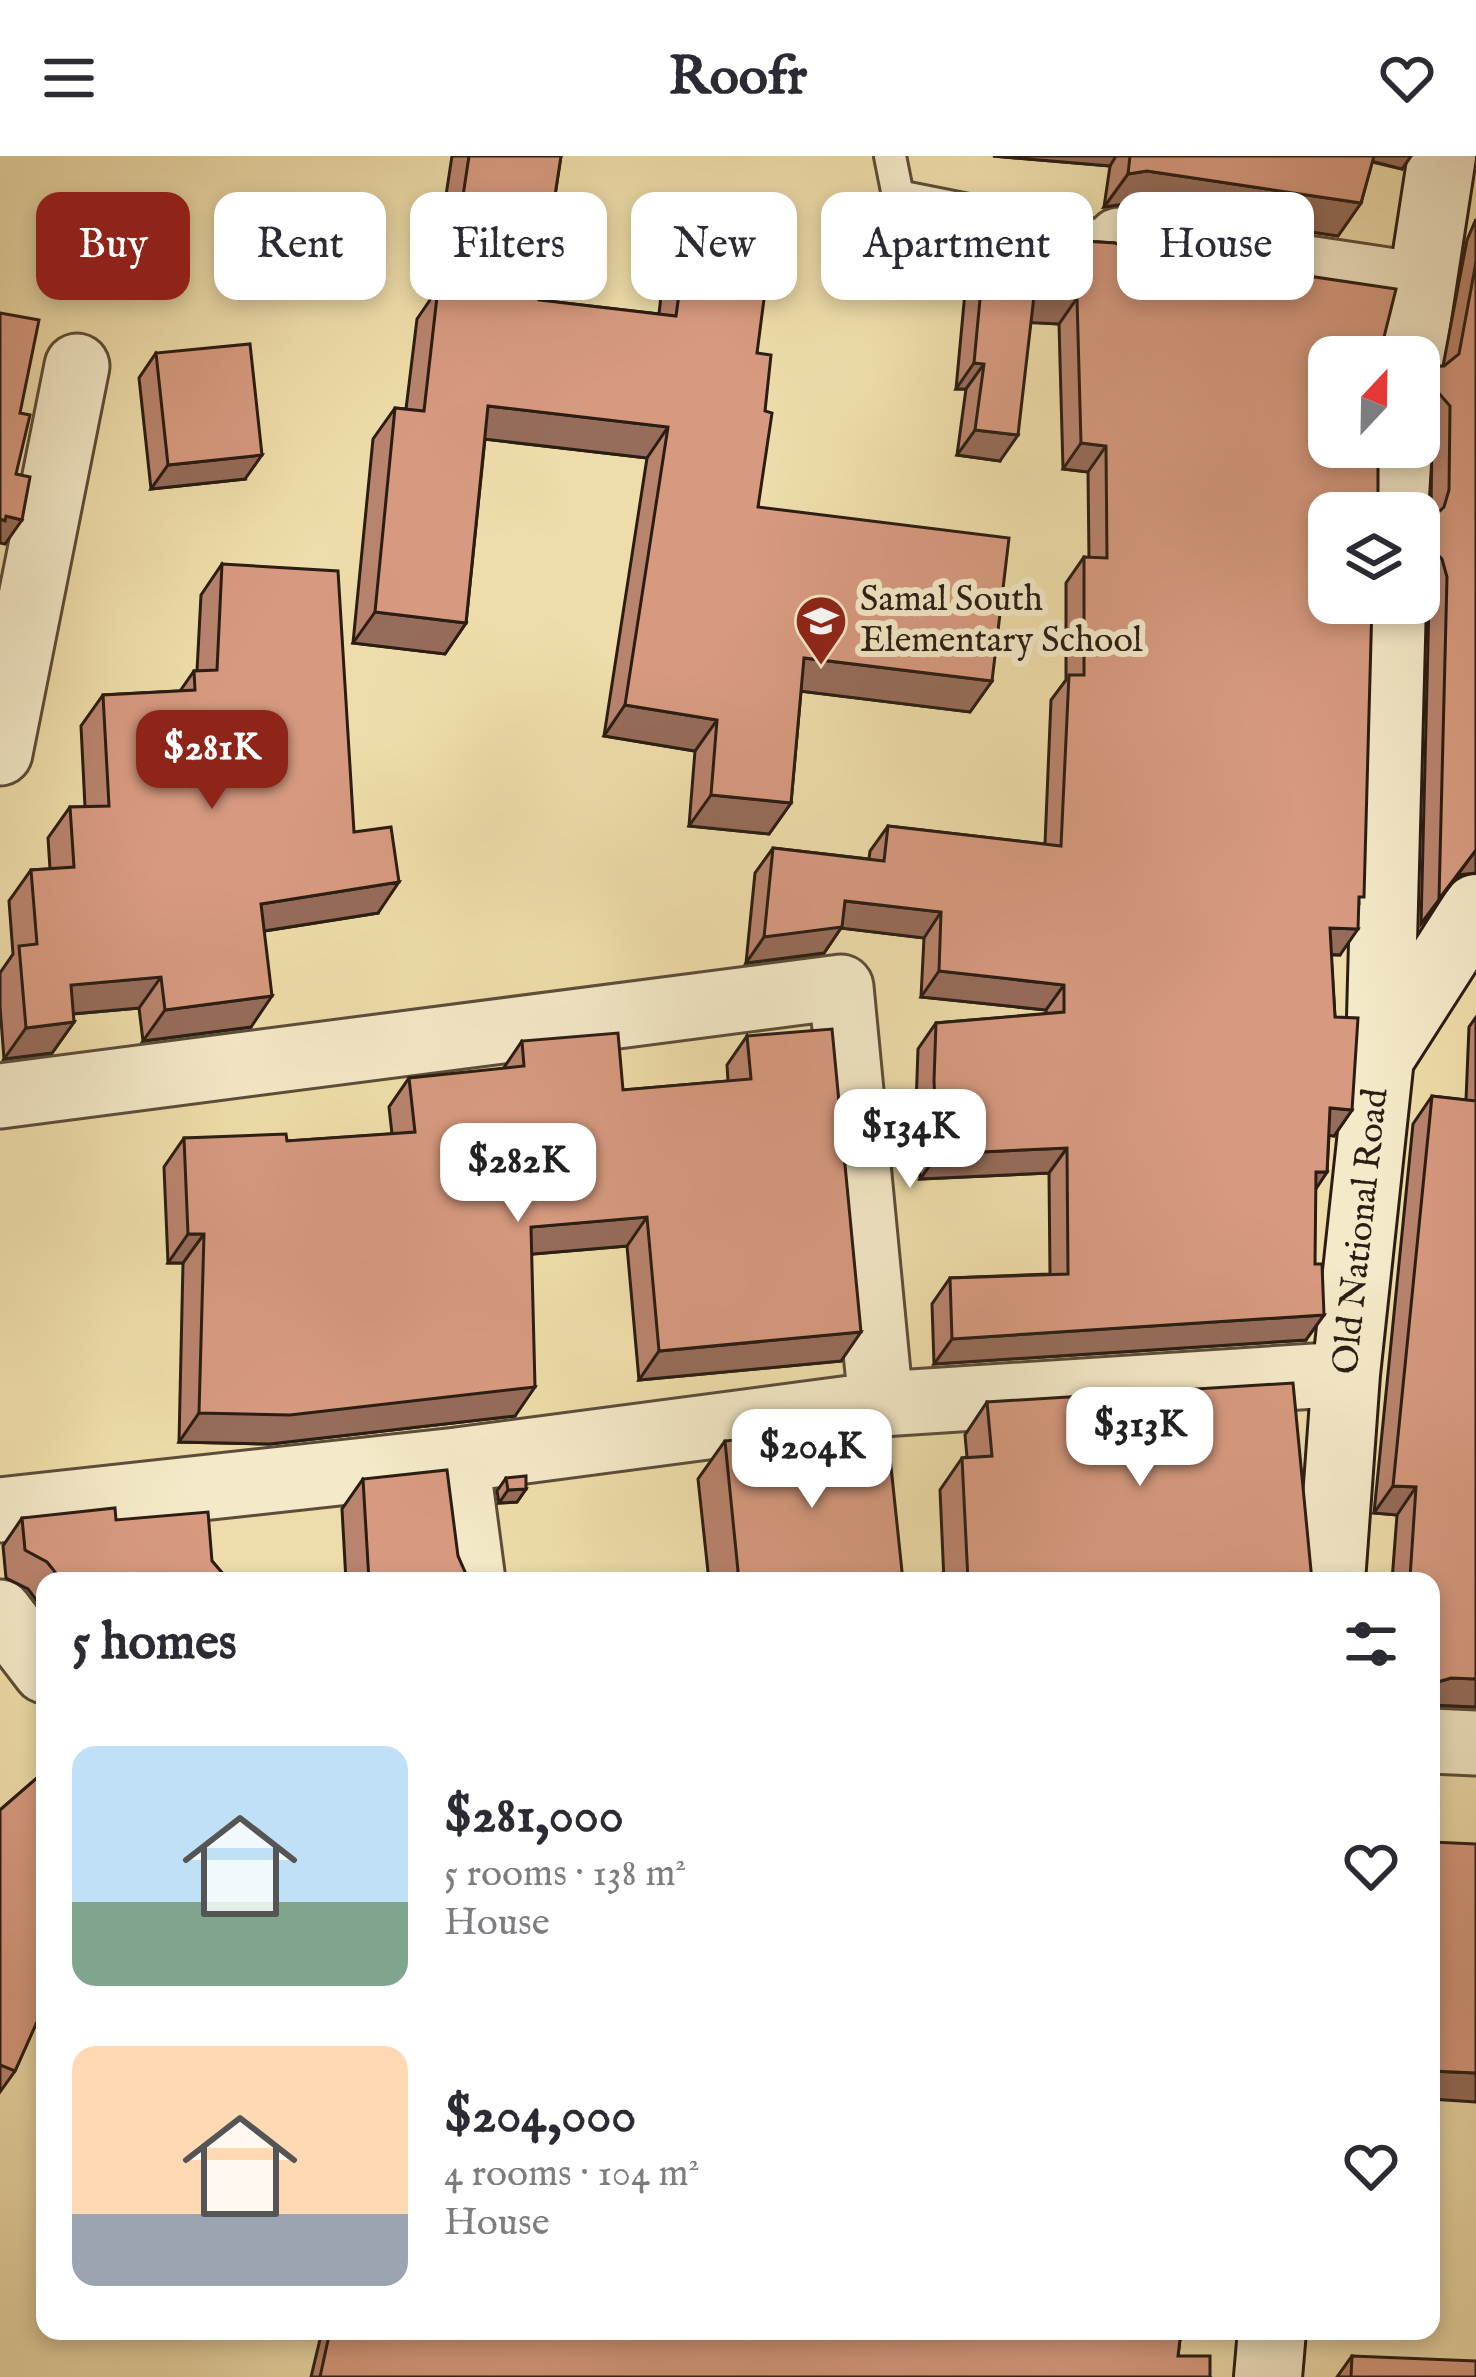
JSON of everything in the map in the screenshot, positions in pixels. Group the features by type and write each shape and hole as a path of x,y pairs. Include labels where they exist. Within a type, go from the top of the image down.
{"main road":[{"path":"1414,336 1442,156"},
{"path":"1380,1058 1391,624"},
{"name":"Old National Road","path":"1331,1572 1346,1374 1380,1058 1476,908"},
{"path":"1268,2377 1271,2340"}],"street":[{"path":"1314,269 1421,285"},
{"path":"0,753 77,366"},
{"path":"0,1096 841,987 880,1404"},
{"path":"0,1510 457,1460 880,1404 1346,1374"},
{"path":"457,1460 472,1572"},
{"path":"0,1612 36,1658"},
{"path":"1440,1741 1476,1743"}],"lane":[{"path":"890,156 898,196 1117,240"}],"building":[{"path":"469,156 561,156 556,192 464,192"},
{"path":"1130,156 1374,156 1361,203 1314,196 1314,192 1147,171 1128,174"},
{"path":"1093,242 1117,244 1117,300 1314,300 1314,277 1396,289 1384,336 1308,336 1308,468 1378,468 1378,492 1308,492 1308,624 1371,624 1364,897 1359,897 1358,929 1330,928 1335,1017 1358,1018 1352,1110 1330,1108 1327,1172 1316,1172 1315,1264 1322,1264 1324,1315 952,1339 950,1278 1068,1274 1067,1148 938,1154 936,1023 1064,1012 1064,985 939,971 941,912 845,901 842,927 764,937 773,848 884,861 888,826 1061,846 1069,675 1084,675 1084,557 1107,558 1106,446 1081,443 1077,300 1093,300"},
{"path":"1476,262 1476,850 1439,899 1447,577 1440,557 1440,511 1449,490 1450,406 1440,394 1440,366 1459,354"},
{"path":"437,300 539,300 676,316 678,300 764,300 757,353 771,355 765,411 772,413 758,507 1009,538 992,681 804,658 791,803 711,795 717,720 625,705 668,427 488,406 466,623 375,612 395,408 424,411"},
{"path":"980,300 1034,300 1018,435 975,430 984,364 974,363"},
{"path":"0,313 39,320 20,413 30,415 16,474 30,477 22,520 0,519"},
{"path":"250,344 262,455 168,465 156,353"},
{"path":"222,564 338,571 354,832 391,827 399,882 261,904 272,996 165,1010 161,977 71,985 74,1022 26,1028 19,946 37,944 31,870 74,867 70,807 109,806 103,695 195,690 194,671 217,670"},
{"path":"832,1029 861,1332 659,1351 647,1217 531,1227 535,1387 290,1415 199,1413 204,1234 188,1234 184,1138 286,1134 287,1141 415,1132 409,1078 524,1066 522,1041 618,1033 623,1090 751,1079 747,1036"},
{"path":"1432,1096 1476,1101 1476,1679 1440,1681 1440,1572 1410,1572 1416,1487 1393,1486"},
{"path":"1293,1383 1311,1572 968,1572 962,1458 992,1456 987,1402"},
{"path":"840,1429 843,1460 890,1457 902,1572 738,1572 725,1441"},
{"path":"447,1470 458,1556 465,1572 368,1572 363,1479"},
{"path":"526,1476 526,1489 508,1490 506,1478"},
{"path":"115,1508 116,1520 208,1512 212,1561 221,1572 55,1572 25,1550 22,1518"},
{"path":"36,1779 36,2024 15,2071 0,2065 0,1810"},
{"path":"1440,1842 1476,1844 1476,2073 1440,2071"},
{"path":"328,2340 1180,2340 1178,2356 1210,2356 1210,2377 320,2377"},
{"path":"1352,2356 1476,2361 1476,2377 1351,2377"}],"place":[{"name":"Samal South Elementary School","path":"821,667"}]}
